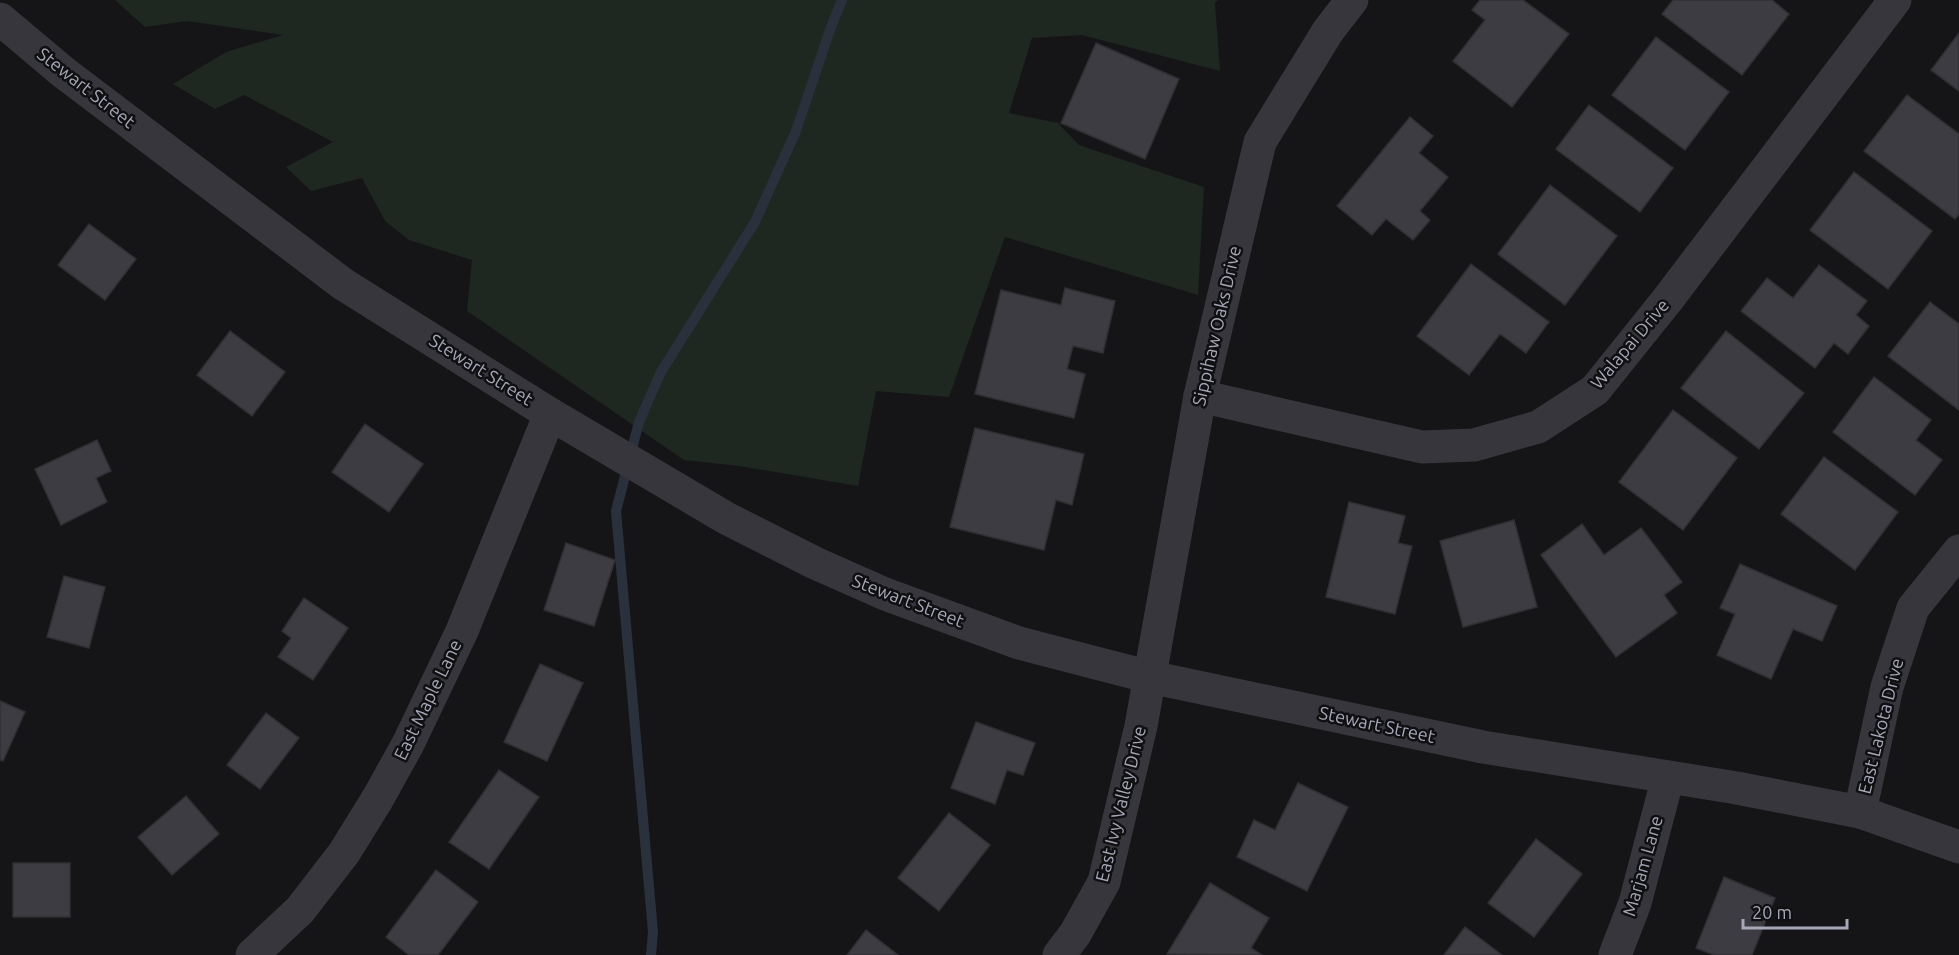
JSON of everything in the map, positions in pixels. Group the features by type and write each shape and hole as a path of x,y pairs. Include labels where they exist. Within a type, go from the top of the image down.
{"street":[{"name":"Sippihaw Oaks Drive","path":"1150,678 1200,396 1260,142 1328,32 1352,0"},
{"name":"Walapai Drive","path":"1200,396 1422,447 1474,445 1538,427 1595,390 1668,299 1895,0"},
{"name":"Stewart Street","path":"0,19 63,72 343,284 550,414 726,518 875,590 1019,643 1150,678 1484,747 1737,788 1860,812 1959,847"},
{"name":"East Maple Lane","path":"252,955 300,910 344,854 408,744 462,631 550,414"},
{"name":"East Lakota Drive","path":"1860,812 1887,687 1913,608 1959,551"},
{"name":"East Ivy Valley Drive","path":"1059,955 1075,933 1104,882 1150,678"},
{"name":"Marjam Lane","path":"1615,955 1635,903 1668,777"}],"shaded area":[{"path":"115,0 1218,0 1215,3 1220,71 1082,35 1032,38 1009,113 1058,123 1079,145 1204,187 1198,295 1005,237 949,397 876,391 858,486 739,466 684,460 467,311 472,260 409,240 385,221 362,178 311,191 286,167 333,142 244,95 215,109 173,84 226,52 283,35 187,21 145,27"}],"building":[{"path":"1480,0 1523,0 1569,34 1512,107 1453,61 1485,20 1472,10"},
{"path":"1673,0 1772,0 1789,14 1742,75 1662,14"},
{"path":"1959,33 1959,91 1931,70"},
{"path":"1656,37 1729,92 1685,150 1612,95"},
{"path":"1096,43 1179,79 1145,159 1061,123"},
{"path":"1907,95 1959,134 1959,214 1955,219 1864,151"},
{"path":"1589,105 1673,168 1640,212 1556,149"},
{"path":"1410,117 1433,136 1419,153 1448,177 1420,211 1430,220 1413,240 1386,219 1372,235 1337,206"},
{"path":"1854,172 1932,231 1888,289 1810,230"},
{"path":"1550,185 1617,236 1565,305 1498,254"},
{"path":"89,224 136,259 105,300 58,265"},
{"path":"1471,264 1549,322 1526,353 1500,334 1469,375 1417,336"},
{"path":"1819,265 1867,301 1856,315 1869,326 1848,354 1834,343 1815,368 1741,311 1767,278 1793,298"},
{"path":"1065,288 1115,301 1103,353 1073,346 1067,369 1085,374 1074,418 975,394 1001,290 1061,305"},
{"path":"1930,302 1959,324 1959,410 1888,356"},
{"path":"230,331 285,372 252,416 197,375"},
{"path":"1726,331 1804,393 1759,449 1681,388"},
{"path":"1874,377 1931,420 1916,440 1942,460 1915,495 1833,432"},
{"path":"1673,410 1737,458 1683,530 1619,482"},
{"path":"365,424 423,464 389,512 332,472"},
{"path":"975,428 1084,454 1072,505 1056,500 1044,550 950,527"},
{"path":"97,440 111,471 96,478 107,502 61,525 35,469"},
{"path":"1824,457 1898,512 1855,570 1781,514"},
{"path":"1349,502 1405,516 1398,543 1412,546 1395,614 1326,597"},
{"path":"1514,520 1537,607 1463,627 1440,541"},
{"path":"1582,524 1604,555 1641,528 1682,582 1664,595 1677,613 1616,657 1541,555"},
{"path":"566,543 615,560 594,626 544,610"},
{"path":"1740,564 1837,606 1822,641 1793,629 1771,679 1717,655 1735,614 1720,608"},
{"path":"64,576 105,587 89,648 47,637"},
{"path":"304,598 348,628 313,680 278,657 291,638 282,631"},
{"path":"540,664 583,683 547,761 504,742"},
{"path":"0,701 25,712 3,761 0,760"},
{"path":"266,713 299,738 260,789 227,765"},
{"path":"976,722 1035,743 1023,775 1007,770 995,804 951,788"},
{"path":"499,770 539,797 489,869 449,842"},
{"path":"1298,783 1348,807 1307,891 1237,857 1254,820 1275,830"},
{"path":"186,796 219,834 172,875 138,837"},
{"path":"949,813 990,845 939,911 898,878"},
{"path":"1536,839 1582,874 1534,937 1488,903"},
{"path":"13,863 70,863 70,917 13,917"},
{"path":"436,870 478,902 438,955 409,955 386,937"},
{"path":"1724,877 1775,898 1752,955 1714,955 1696,948"},
{"path":"1210,883 1269,918 1251,948 1262,955 1167,954"},
{"path":"1465,927 1502,955 1444,955"},
{"path":"866,930 898,955 847,955"}],"waterway":[{"path":"651,955 653,932 616,511 639,422 661,372 755,222 796,131 842,0"}]}
